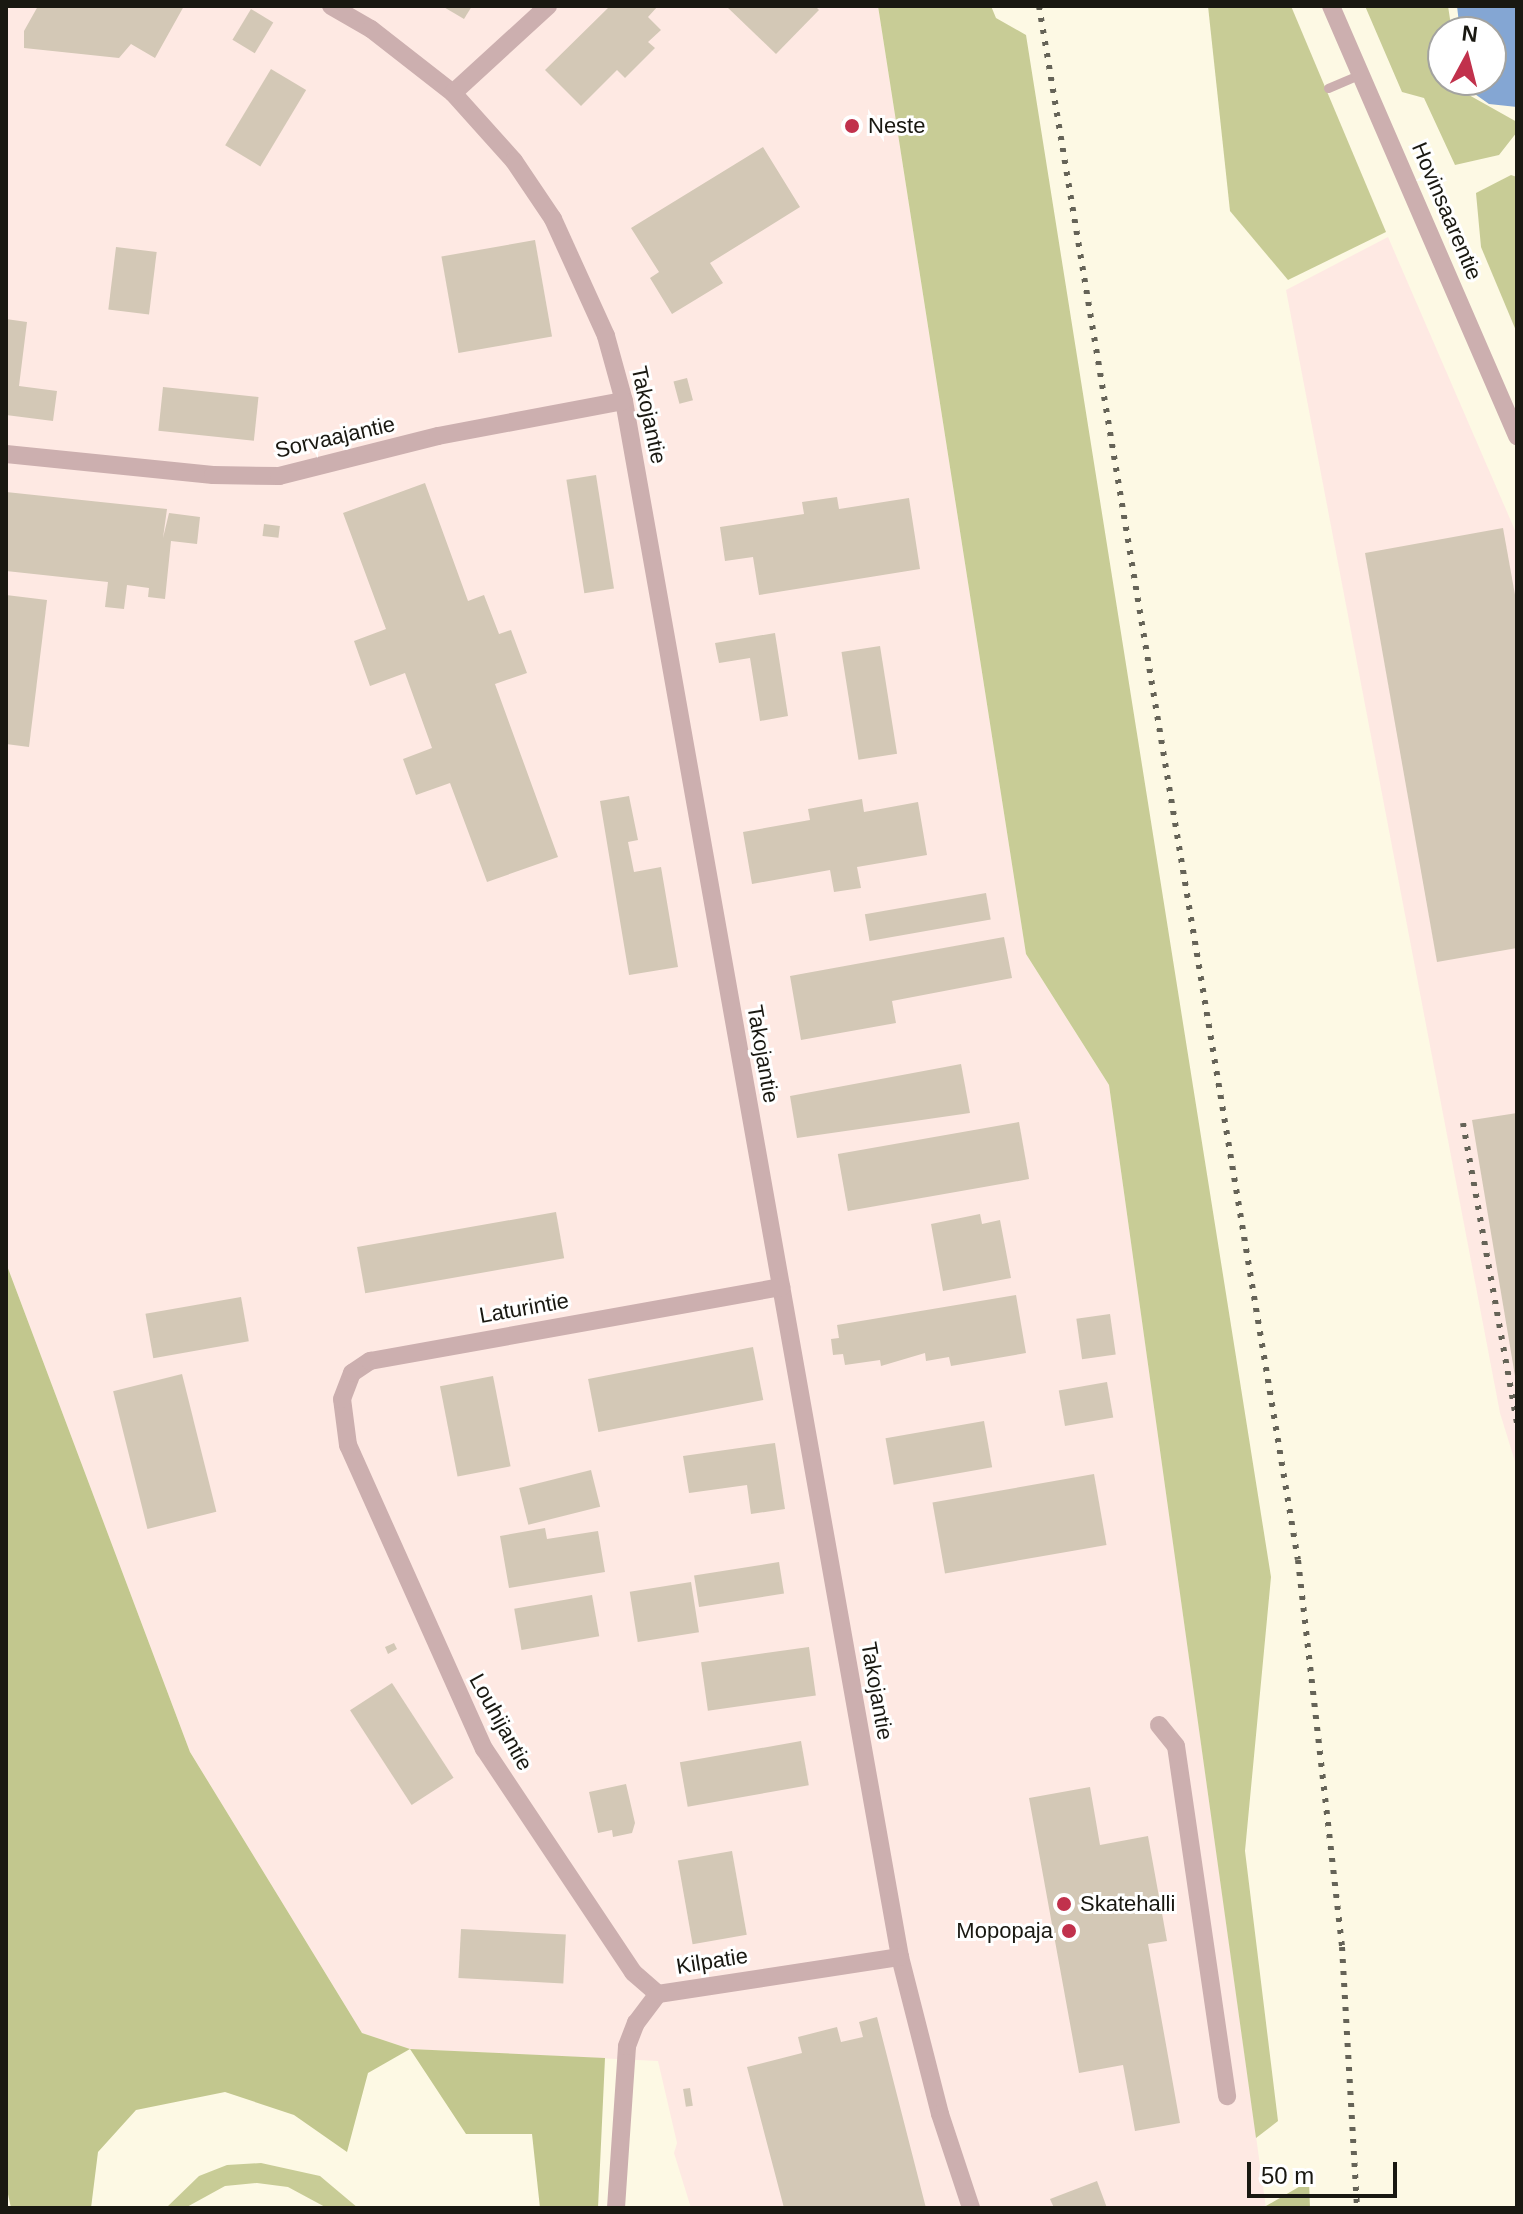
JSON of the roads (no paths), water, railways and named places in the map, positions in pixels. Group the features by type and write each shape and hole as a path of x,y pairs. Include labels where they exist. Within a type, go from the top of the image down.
{"street":[{"name":"Takojantie","path":"331,6 371,29 453,93 514,161 553,219 606,336 624,401 900,1957 940,2114 971,2208"},
{"path":"453,93 548,6"},
{"name":"Hovinsaarentie","path":"1331,6 1517,436"},
{"name":"Sorvaajantie","path":"6,454 168,471 279,476 438,436 624,401"},
{"name":"Laturintie","path":"348,1445 342,1399 352,1373 370,1361 781,1287"},
{"name":"Louhijantie","path":"348,1445 484,1749 633,1972 658,1994"},
{"path":"1159,1725 1176,1746 1227,2096"},
{"name":"Kilpatie","path":"616,2208 627,2046 636,2023 658,1994 900,1957"}],"lane":[{"path":"1328,88 1361,74"}],"water":[{"path":"1457,6 1517,6 1517,107 1489,104 1478,96 1507,96 1507,16 1458,16"}],"railway":[{"path":"1039,6 1298,1560 1342,1947 1357,2208"},
{"path":"1463,1123 1517,1423"}],"place":[{"name":"Neste","path":"852,126"},
{"name":"Skatehalli","path":"1064,1904"},
{"name":"Mopopaja","path":"1069,1931"}]}
